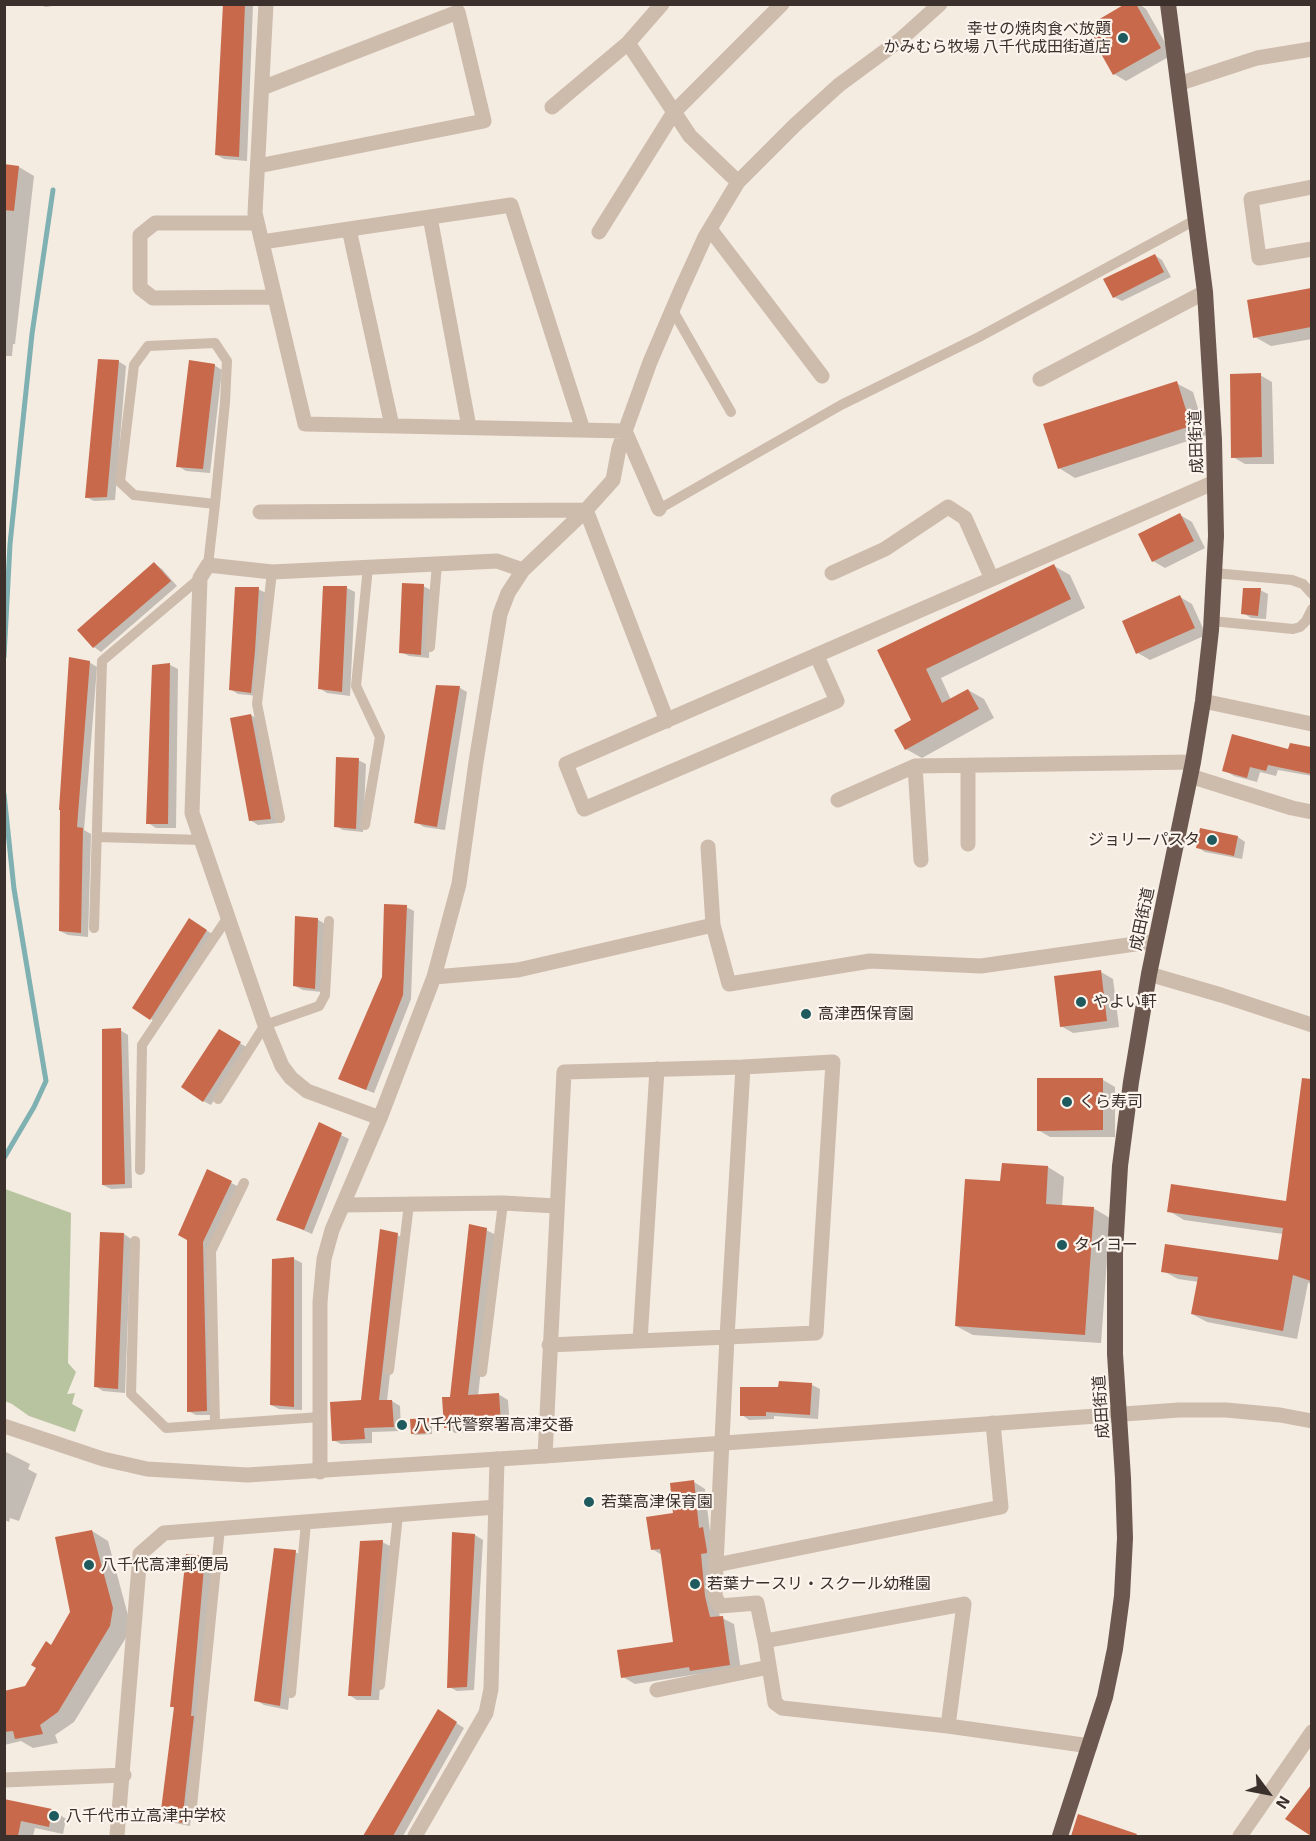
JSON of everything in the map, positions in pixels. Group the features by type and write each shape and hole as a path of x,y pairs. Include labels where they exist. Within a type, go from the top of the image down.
{"highway":[{"name":"成田街道","path":"1060,1836 1105,1697 1115,1649 1122,1596 1125,1538 1120,1414 1115,1369 1115,1254 1120,1177 1131,1082 1149,974 1203,701 1212,621 1216,536 1215,482 1205,292 1168,4"}],"street":[{"path":"266,4 255,213 304,424 626,431"},
{"path":"552,107 628,43 662,4"},
{"path":"599,232 674,112 783,4"},
{"path":"320,1472 320,1302 324,1259 332,1230 380,1119 434,977 459,884 500,614 508,593 522,570 586,510 613,480 619,448 672,309 710,229 738,182 839,85 900,40 940,4"},
{"path":"258,166 484,122 458,12 262,88"},
{"path":"628,43 690,136 738,182"},
{"path":"1178,84 1257,58 1311,49"},
{"path":"1311,187 1251,199 1259,258 1311,249"},
{"path":"262,242 512,205 583,430"},
{"path":"430,217 469,427"},
{"path":"257,223 155,223 140,234 140,288 153,297 274,297"},
{"path":"349,229 392,426"},
{"path":"710,229 822,376"},
{"path":"1040,379 1205,292"},
{"path":"626,431 635,458 659,509"},
{"path":"817,656 837,701 584,809 566,764 1215,482"},
{"path":"832,573 885,549 948,507 965,518 992,579"},
{"path":"260,512 586,510"},
{"path":"586,510 667,721"},
{"path":"380,1119 307,1090 291,1078 282,1065 265,1025 192,813 204,572 272,572 497,561 522,570"},
{"path":"1203,701 1311,723"},
{"path":"838,800 915,766 1191,769 1292,808 1311,812"},
{"path":"915,766 921,860"},
{"path":"968,766 968,844"},
{"path":"708,847 713,925 729,984 870,961 981,966 1156,941"},
{"path":"434,977 518,970 713,925"},
{"path":"1149,974 1311,1025"},
{"path":"545,1456 549,1345 564,1072 833,1062 816,1333 549,1345"},
{"path":"743,1067 721,1443 715,1596 720,1606 757,1603 775,1703 782,1708 948,1726 1090,1746"},
{"path":"640,1341 657,1069"},
{"path":"343,1205 503,1203 556,1206"},
{"path":"4,1426 129,1465 169,1472 247,1475 320,1472 1179,1410 1226,1410 1280,1415 1311,1421"},
{"path":"716,1565 1001,1507 993,1423"},
{"path":"415,1836 486,1713 491,1689 497,1459"},
{"path":"117,1836 124,1775 140,1554 164,1533 496,1507"},
{"path":"765,1641 964,1604 948,1726"},
{"path":"657,1690 769,1667"},
{"path":"1240,1836 1311,1732"},
{"path":"4,1780 124,1775"}],"lane":[{"path":"659,509 841,405 979,337 1197,219"},
{"path":"672,309 731,412"},
{"path":"94,928 102,661 204,572 215,504 225,402 227,361 215,343 148,346 134,365 120,482 134,495 215,504"},
{"path":"430,647 437,564"},
{"path":"365,825 380,737 356,686 368,567"},
{"path":"272,572 257,704 280,818"},
{"path":"1214,573 1292,580 1303,584 1311,594"},
{"path":"1212,621 1293,629 1300,627 1306,621 1311,609"},
{"path":"97,837 202,840"},
{"path":"140,1170 142,1045 228,917"},
{"path":"218,1099 265,1025 318,1006 325,995 328,921"},
{"path":"215,1425 211,1251 244,1183"},
{"path":"482,1372 503,1203"},
{"path":"389,1370 409,1204"},
{"path":"135,1240 131,1394 166,1428 320,1417"},
{"path":"380,1685 398,1515"},
{"path":"291,1693 306,1522"},
{"path":"192,1806 220,1528"}],"green space":[{"path":"5,1189 71,1213 68,1363 76,1372 67,1394 75,1393 72,1404 83,1410 75,1432 29,1416 5,1401"}],"building":[{"path":"223,4 245,4 239,157 215,155"},
{"name":"幸せの焼肉食べ放題 かみむら牧場 八千代成田街道店","path":"1125,4 1136,4 1161,48 1113,75 1086,27"},
{"path":"4,164 19,166 14,211 4,210"},
{"path":"1155,254 1164,272 1113,298 1103,279"},
{"path":"1311,288 1311,327 1253,338 1247,300"},
{"path":"98,359 119,360 107,497 85,498"},
{"path":"189,360 215,364 203,469 176,467"},
{"path":"1261,373 1262,457 1231,458 1230,374"},
{"path":"1177,381 1191,426 1058,469 1043,424"},
{"path":"1180,513 1194,541 1152,562 1138,534"},
{"path":"154,562 171,581 93,648 77,630"},
{"path":"1054,564 1071,599 926,669 942,703 968,689 979,709 905,750 894,730 911,720 877,650"},
{"path":"402,583 424,584 421,655 399,653"},
{"path":"323,586 347,586 342,692 318,689"},
{"path":"235,587 259,587 251,693 229,690"},
{"path":"1243,588 1261,588 1258,616 1241,614"},
{"path":"1180,595 1195,628 1136,654 1122,621"},
{"path":"69,657 90,661 77,827 83,828 81,933 59,931 59,810"},
{"path":"170,663 168,824 146,824 152,665"},
{"path":"436,685 460,686 437,827 414,823"},
{"path":"251,714 271,819 249,821 230,718"},
{"path":"1232,734 1288,749 1290,743 1311,747 1311,774 1268,765 1266,771 1250,767 1247,778 1222,771"},
{"path":"336,757 359,758 356,829 334,827"},
{"path":"1200,828 1238,836 1234,856 1196,848"},
{"path":"384,904 407,905 403,995 366,1090 338,1079 382,977"},
{"path":"295,916 318,918 315,989 293,986"},
{"path":"189,918 207,930 150,1020 132,1008"},
{"path":"1101,970 1107,1021 1060,1027 1054,976"},
{"path":"121,1028 125,1184 102,1185 102,1029"},
{"path":"219,1029 241,1042 203,1102 181,1087"},
{"path":"1037,1078 1103,1078 1103,1130 1037,1131"},
{"path":"1302,1078 1311,1079 1311,1281 1293,1275 1283,1331 1191,1314 1198,1277 1161,1272 1165,1244 1278,1260 1283,1228 1167,1212 1171,1184 1286,1201"},
{"path":"319,1122 342,1133 304,1230 276,1220"},
{"path":"1002,1163 1048,1166 1046,1204 1094,1207 1085,1335 955,1326 965,1179 1000,1181"},
{"path":"207,1169 232,1181 203,1242 207,1411 187,1412 187,1240 178,1235"},
{"path":"469,1224 487,1228 468,1395 499,1393 501,1424 444,1428 442,1397 450,1397"},
{"path":"380,1229 398,1233 379,1400 392,1400 394,1427 364,1428 365,1439 332,1441 330,1402 361,1400"},
{"path":"100,1232 124,1233 118,1389 94,1387"},
{"path":"294,1257 294,1407 270,1405 272,1259"},
{"path":"779,1381 812,1383 810,1415 766,1412 766,1416 740,1416 740,1387 778,1387"},
{"path":"429,1418 429,1433 411,1434 410,1419"},
{"path":"694,1480 699,1528 703,1527 707,1551 701,1554 705,1596 710,1617 723,1616 730,1665 690,1671 689,1667 621,1678 617,1650 673,1642 660,1549 651,1550 646,1517 673,1513 670,1483"},
{"path":"92,1530 113,1608 110,1626 58,1712 40,1725 43,1734 15,1739 13,1731 4,1732 4,1691 25,1686 36,1668 31,1665 46,1641 51,1645 70,1612 55,1537"},
{"path":"452,1532 475,1534 467,1687 447,1688"},
{"path":"383,1540 371,1696 348,1696 360,1541"},
{"path":"274,1548 296,1550 280,1706 254,1701"},
{"path":"186,1554 205,1556 191,1716 194,1716 182,1823 160,1818 174,1707 170,1707"},
{"path":"438,1709 457,1722 393,1836 363,1836"},
{"path":"1311,1785 1311,1836 1285,1819"},
{"path":"4,1799 52,1809 49,1827 21,1821 18,1836 4,1836"},
{"path":"1078,1814 1137,1834 1136,1836 1071,1836"}],"waterway":[{"path":"4,657 10,544 32,334 53,190"},
{"path":"4,794 14,889 46,1081 34,1107 4,1158"}],"place":[{"name":"幸せの焼肉食べ放題 かみむら牧場 八千代成田街道店","path":"1123,38"},
{"name":"ジョリーパスタ","path":"1212,840"},
{"name":"やよい軒","path":"1081,1002"},
{"name":"高津西保育園","path":"806,1014"},
{"name":"くら寿司","path":"1067,1102"},
{"name":"タイヨー","path":"1062,1245"},
{"name":"八千代警察署高津交番","path":"402,1425"},
{"name":"若葉高津保育園","path":"589,1502"},
{"name":"八千代高津郵便局","path":"89,1565"},
{"name":"若葉ナースリ・スクール幼稚園","path":"695,1584"},
{"name":"八千代市立高津中学校","path":"54,1816"}]}
